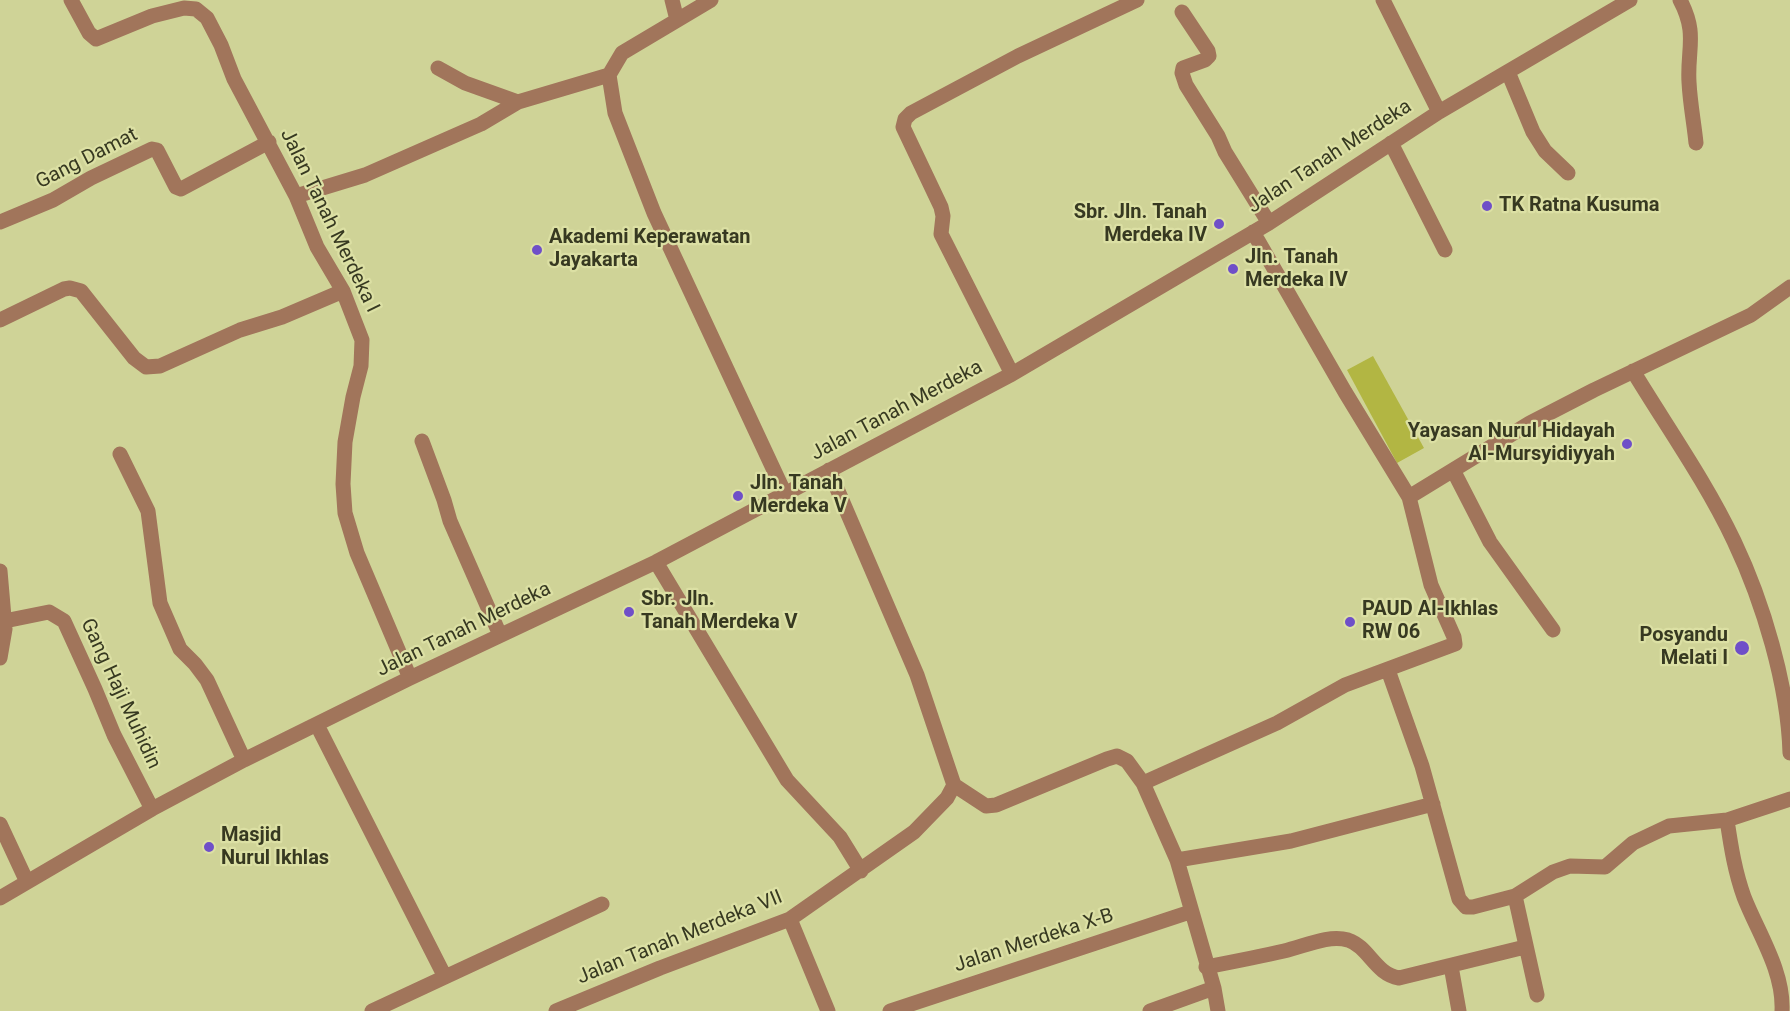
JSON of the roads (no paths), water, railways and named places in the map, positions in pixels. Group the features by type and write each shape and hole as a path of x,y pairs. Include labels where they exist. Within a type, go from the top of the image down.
{"street":[{"name":"Jalan Tanah Merdeka I","path":"71,0 89,33 96,39 152,16 196,5 207,18 221,45 234,79 296,196 317,247 343,291 362,340 361,366 345,442 343,484 345,513 357,553 410,678"},
{"path":"672,0 677,20"},
{"path":"711,0 622,52 609,75 615,113 654,213 785,494"},
{"path":"1012,374 941,234 943,211 903,127 905,119 911,113 1018,56 1137,0"},
{"path":"1383,0 1439,112"},
{"name":"Jalan Tanah Merdeka","path":"0,898 152,809 244,760 410,678 657,562 1012,374 1269,223 1439,112 1630,0"},
{"path":"1680,0 1689,21 1692,41 1689,80 1696,143"},
{"path":"1182,12 1209,56 1205,60 1183,68 1182,73 1186,85 1269,223"},
{"path":"438,68 465,83 518,102"},
{"path":"1508,72 1533,132 1545,151 1568,172"},
{"path":"296,196 365,175 481,124 518,102 609,75"},
{"name":"Gang Damat","path":"0,222 53,200 91,178 152,148 158,150 176,186 181,189 269,142"},
{"path":"1391,143 1445,250"},
{"path":"1143,783 1277,723 1346,685 1455,644 1431,585 1409,498 1253,232"},
{"path":"1409,498 1530,423 1751,315 1790,287"},
{"path":"0,320 64,289 76,289 81,291 134,358 146,367 160,366 240,330 282,317 343,291"},
{"path":"1633,371 1704,486 1734,541 1755,592 1779,672 1789,724 1790,753"},
{"path":"422,441 450,521 500,635"},
{"path":"120,454 148,511 160,603 180,649 195,663 207,680 244,760"},
{"path":"829,470 917,675 954,785 986,806 996,806 1117,756 1127,761 1143,783 1177,860 1190,912 1214,988 1218,1011"},
{"path":"1453,470 1490,542 1553,630"},
{"path":"657,562 788,780 840,837 861,871"},
{"path":"0,571 2,622 0,658"},
{"name":"Gang Haji Muhidin","path":"2,622 49,612 64,621 114,735 152,809"},
{"path":"1388,670 1422,766 1459,899 1466,907 1515,896 1552,872 1570,866 1605,867 1633,843 1669,826 1727,820 1790,799"},
{"path":"317,725 445,977"},
{"name":"Jalan Tanah Merdeka VII","path":"556,1011 660,968 790,919 914,832 947,798 954,785"},
{"path":"1177,860 1291,841 1433,804"},
{"path":"1727,820 1734,869 1745,900 1765,942 1781,991 1782,1011"},
{"path":"0,824 27,882"},
{"path":"1515,896 1537,995"},
{"path":"372,1011 602,904"},
{"name":"Jalan Merdeka X-B","path":"890,1011 1190,912"},
{"path":"790,919 828,1011"},
{"path":"1206,967 1286,951 1331,939 1345,939 1353,942 1383,972 1391,977 1399,978 1526,947"},
{"path":"1451,966 1460,1011"},
{"path":"1150,1011 1214,988"}],"place":[{"name":"TK Ratna Kusuma","path":"1487,206"},
{"name":"Sbr. Jln. Tanah Merdeka IV","path":"1219,224"},
{"name":"Akademi Keperawatan Jayakarta","path":"537,250"},
{"name":"Jln. Tanah Merdeka IV","path":"1233,269"},
{"name":"Yayasan Nurul Hidayah Al-Mursyidiyyah","path":"1627,444"},
{"name":"Jln. Tanah Merdeka V","path":"738,496"},
{"name":"Sbr. Jln. Tanah Merdeka V","path":"629,612"},
{"name":"PAUD Al-Ikhlas RW 06","path":"1350,622"},
{"name":"Posyandu Melati I","path":"1742,648"},
{"name":"Masjid Nurul Ikhlas","path":"209,847"}]}
